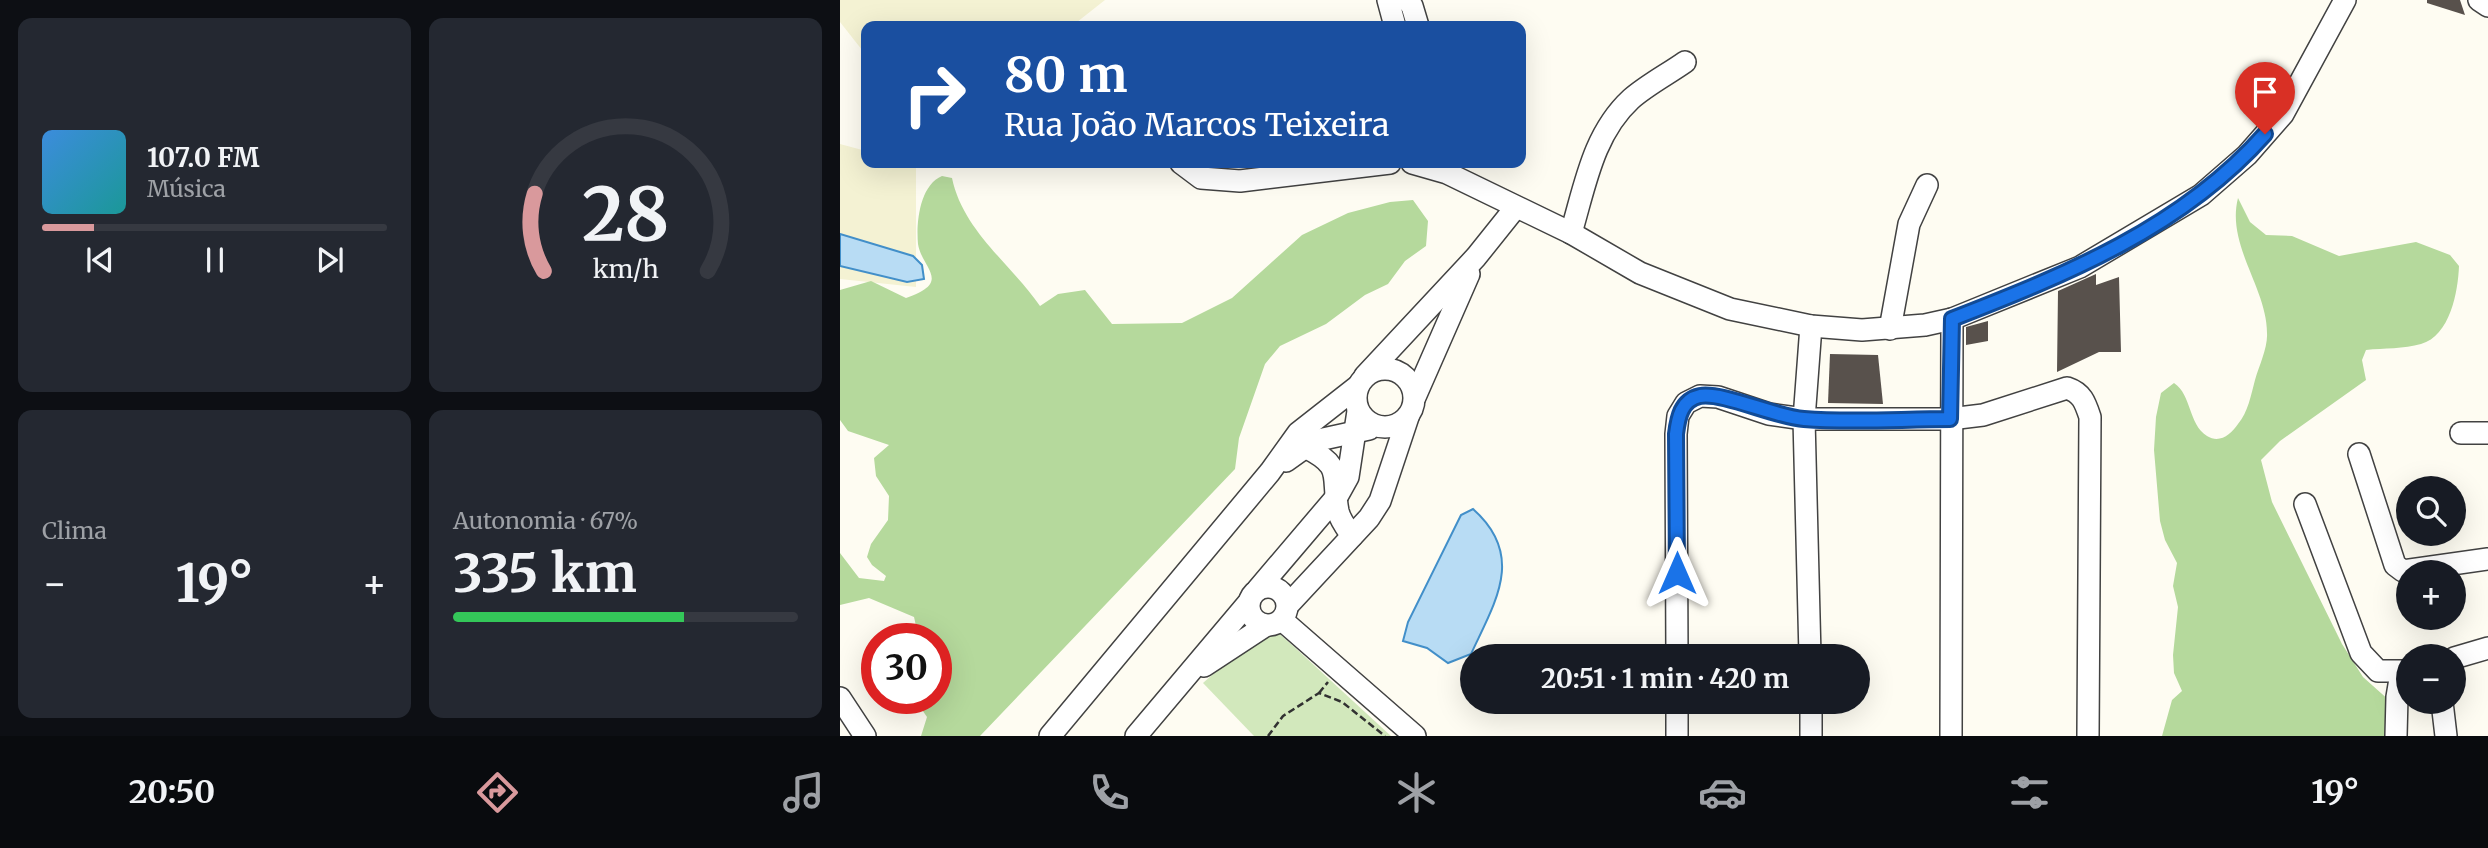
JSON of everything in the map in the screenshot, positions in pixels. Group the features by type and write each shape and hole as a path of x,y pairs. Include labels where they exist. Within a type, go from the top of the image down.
{"street":[{"path":"1388,0 1394,21"},
{"path":"1406,0 1412,6 1416,21"},
{"path":"1430,168 1447,173 1571,233 1640,273 1730,309 1811,326 1891,330 1952,319 2080,267 2201,195 2247,155 2283,114 2345,0"},
{"path":"2479,0 2488,6"},
{"path":"1571,233 1596,148 1605,131 1631,100 1685,62"},
{"path":"1188,168 1201,178 1240,181 1343,168"},
{"path":"1891,330 1909,223 1927,185"},
{"path":"1050,736 1270,472 1298,433 1362,381 1476,257 1516,207"},
{"path":"1184,679 1278,617 1380,501 1411,407 1476,257"},
{"path":"1951,736 1952,319"},
{"path":"1810,644 1804,419 1811,326"},
{"path":"1136,736 1338,495 1348,477 1357,422 1355,399 1362,381 1386,368 1406,377 1411,407 1399,424 1377,427 1366,421 1357,422 1305,447 1270,472"},
{"path":"1677,644 1678,416 1686,403 1700,396 1718,397 1769,414 1804,419 1950,419 1983,415 2067,388 2077,391 2085,401 2090,416 2088,736"},
{"path":"2461,433 2488,433"},
{"path":"1305,447 1331,464 1337,478 1338,511 1352,536"},
{"path":"2359,454 2395,565 2403,571 2488,559"},
{"path":"2305,504 2361,653 2378,671 2396,672"},
{"path":"1253,596 1273,587 1285,597 1278,617"},
{"path":"1253,596 1252,617 1278,617 1415,736"},
{"path":"2466,654 2488,648"},
{"path":"840,698 865,736"},
{"path":"1677,714 1677,736"},
{"path":"1811,714 1811,736"},
{"path":"2396,714 2396,736"},
{"path":"2443,714 2446,736"}],"path":[{"path":"1268,736 1283,716 1319,693 1353,710 1384,736"}],"shaded area":[{"path":"840,0 1105,0 1078,21 861,21 861,49 840,22"},
{"path":"840,144 861,150 861,168 916,168 916,287 840,279"}],"green space":[{"path":"942,176 952,178 966,215 977,231 1040,306 1058,294 1085,290 1112,324 1182,323 1232,298 1302,235 1348,213 1390,202 1413,200 1428,221 1426,246 1405,261 1388,284 1365,295 1326,324 1280,346 1265,364 1239,438 1235,469 980,736 921,736 927,717 925,714 952,714 952,623 915,623 914,617 869,598 840,605 840,553 859,578 884,581 886,576 872,565 867,557 871,544 888,520 889,496 876,476 874,458 889,445 848,431 840,420 840,290 871,281 906,298 928,286 932,280 918,244 918,225 924,196"},
{"path":"2238,198 2250,222 2266,235 2292,236 2339,256 2416,242 2450,255 2459,266 2454,300 2446,323 2439,332 2431,339 2414,346 2366,350 2362,360 2366,380 2280,441 2261,460 2272,502 2342,644 2363,677 2391,702 2403,736 2162,736 2172,700 2182,691 2174,673 2173,655 2178,607 2173,586 2177,563 2165,540 2160,521 2154,450 2156,417 2161,393 2174,383 2184,395 2196,424 2212,438 2229,434 2247,409 2265,350 2267,333 2261,300 2237,233"},
{"path":"1275,630 1391,736 1254,736 1203,683 1260,633"}],"water":[{"path":"840,234 913,256 922,265 924,279 907,282 840,266"},
{"path":"1473,509 1489,527 1498,544 1502,562 1501,580 1476,644 1460,644 1460,658 1448,663 1427,648 1403,641 1408,622 1461,515"}],"building":[{"path":"2427,0 2460,0 2465,15 2427,3"},
{"path":"2096,274 2096,285 2119,277 2121,352 2099,352 2057,372 2058,291"},
{"path":"1988,321 1988,341 1966,345 1966,327"},
{"path":"1830,354 1878,355 1883,404 1828,403"}],"route":[{"path":"1677,573 1676,434 1678,416 1686,403 1700,396 1718,397 1769,414 1804,419 1950,419 1952,319 2080,267 2143,232 2201,195 2247,155 2265,134"}]}
